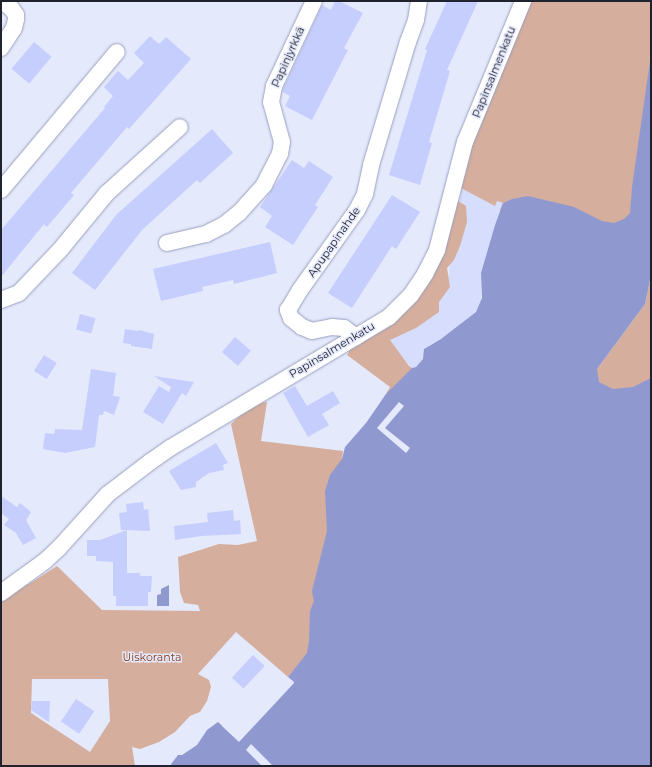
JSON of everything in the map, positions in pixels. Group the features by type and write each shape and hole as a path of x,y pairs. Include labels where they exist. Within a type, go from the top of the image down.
{"street":[{"path":"1,48 14,28 16,19 16,15 2,1"},
{"name":"Papinjyrkkä","path":"167,244 206,234 224,225 239,213 264,185 280,154 282,142 271,102 274,86 314,1"},
{"name":"Apupapinahde","path":"356,337 344,328 332,327 312,331 302,327 291,318 288,310 300,290 357,210 365,194 371,165 416,20 419,1"},
{"name":"Papinsalmenkatu","path":"1,592 45,561 59,548 108,494 150,462 170,448 389,317 399,308 425,274 437,250 465,142 523,1"},
{"path":"1,190 117,52"},
{"path":"3,299 19,293 60,250 107,193 180,127"}],"shaded area":[{"path":"462,186 503,203 481,273 481,303 473,315 441,339 429,345 423,359 416,367 412,368 397,351 369,342 421,311 449,275 452,242"}],"green space":[{"path":"529,1 651,1 651,70 637,229 500,210 503,203 497,201 495,206 461,188 459,185 465,161"},
{"path":"458,201 466,206 467,222 454,260 447,268 450,287 439,302 439,312 416,328 390,340 412,368 413,375 383,399 390,387 347,355 350,350 396,321 411,307 425,289 430,281 456,202"},
{"path":"651,276 651,517 579,400 597,369 645,304"},
{"name":"Uiskoranta","path":"267,402 261,441 343,451 342,459 350,649 298,665 288,677 236,632 198,674 209,680 211,687 207,701 200,712 190,716 175,732 159,742 140,749 132,747 135,766 1,766 1,601 22,586 29,584 57,566 102,610 200,611 198,605 184,603 180,592 178,557 219,544 238,545 257,541 231,424 244,412 259,403","holes":["32,679 108,679 110,721 90,752 31,713"]}],"water":[{"path":"651,54 651,276 645,304 597,369 599,382 613,389 633,387 651,378 651,766 172,766 171,764 178,755 182,755 197,745 207,730 218,722 239,741 294,682 288,677 307,653 310,611 314,601 312,591 327,531 325,491 330,475 342,459 345,447 366,423 386,394 423,359 424,349 441,339 476,312 482,298 481,273 503,203 512,199 528,196 574,207 602,221 614,223 624,219 630,213 632,187"},
{"path":"169,585 169,606 157,606 157,595 161,594 161,589"}],"pier":[{"path":"399,402 404,406 385,428 410,448 406,453 377,428"},
{"path":"290,679 294,683 239,742 222,726 224,724 239,739 291,683 289,681"},
{"path":"251,744 273,766 262,766 246,750"}],"building":[{"path":"335,1 339,1 363,13 344,48 348,50 312,120 285,106 290,96 283,92 283,89 322,5 331,10"},
{"path":"447,1 478,1 447,70 450,71 429,142 432,143 420,185 389,175 427,50 425,49"},
{"path":"150,36 159,44 166,37 191,59 129,129 127,127 71,193 74,195 47,227 44,224 1,277 1,230 105,108 104,107 113,96 104,87 118,71 128,80 144,63 134,53"},
{"path":"34,42 52,57 29,84 12,69"},
{"path":"212,129 233,153 200,183 197,180 142,230 95,290 72,273 116,215"},
{"path":"292,160 304,168 309,161 333,177 315,205 318,207 293,245 265,227 272,216 260,207"},
{"path":"392,195 420,212 396,249 392,246 352,308 328,293"},
{"path":"270,242 277,273 234,284 233,280 202,287 203,291 161,301 153,269"},
{"path":"80,314 95,318 91,334 76,329"},
{"path":"125,329 139,330 154,334 152,349 131,346 131,344 123,343"},
{"path":"235,337 251,351 238,366 222,352"},
{"path":"44,355 57,363 47,379 34,371"},
{"path":"91,369 116,373 113,396 120,397 114,415 104,411 103,415 99,415 95,447 65,453 43,449 45,433 54,434 55,429 82,430"},
{"path":"154,376 194,382 186,396 182,393 163,424 143,412 159,386 169,392 171,387"},
{"path":"295,386 307,406 333,391 340,403 322,414 329,425 308,437 283,393"},
{"path":"216,443 228,463 223,465 224,470 209,473 196,482 196,487 181,490 169,471"},
{"path":"1,496 17,507 20,503 31,512 26,520 36,538 23,545 16,533 4,525 9,519 1,513"},
{"path":"143,502 144,510 148,509 150,531 121,530 119,513 127,512 126,504"},
{"path":"233,510 234,521 240,520 241,534 201,536 175,540 174,526 208,522 207,513"},
{"path":"127,530 127,573 140,573 140,576 152,576 151,592 148,592 148,606 116,606 116,596 113,596 113,562 96,561 96,556 87,556 87,540 100,540"},
{"path":"253,655 265,666 244,689 232,678"},
{"path":"76,699 94,711 79,734 61,721"},
{"path":"32,701 50,701 49,722 31,710"}]}
